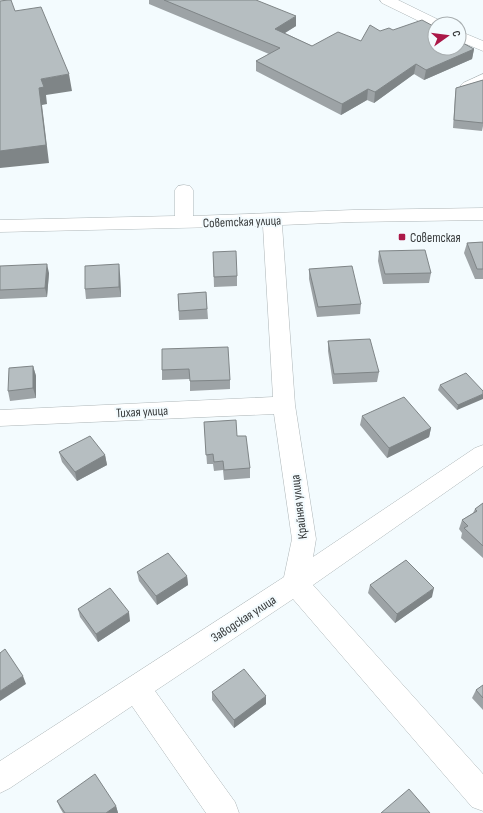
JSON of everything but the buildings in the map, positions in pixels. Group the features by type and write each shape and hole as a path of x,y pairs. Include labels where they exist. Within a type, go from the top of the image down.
{"street":[{"path":"387,0 427,20"},
{"path":"467,40 483,47"},
{"path":"468,86 483,79"},
{"path":"184,190 184,222"},
{"name":"Советская улица","path":"0,226 272,220 353,216 483,214"},
{"name":"Крайняя улица","path":"272,220 284,405 304,539 295,583"},
{"name":"Тихая улица","path":"0,418 284,405"},
{"name":"Заводская улица","path":"0,778 295,583 483,454"},
{"path":"295,583 483,796"},
{"path":"136,688 224,813"}],"place":[{"name":"Советская","path":"402,237"}]}
